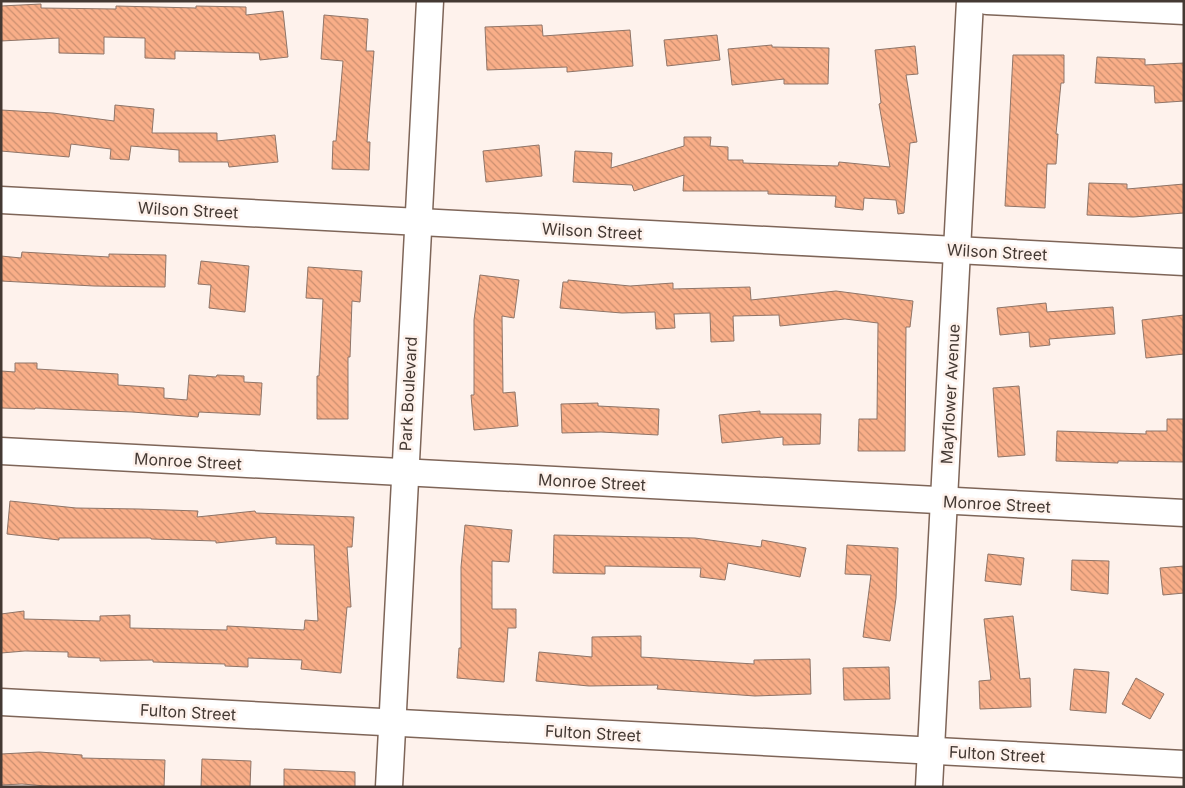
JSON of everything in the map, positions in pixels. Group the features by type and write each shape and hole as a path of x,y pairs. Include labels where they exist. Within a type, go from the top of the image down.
{"street":[{"name":"Park Boulevard","path":"388,787 430,1"},
{"name":"Mayflower Avenue","path":"929,787 970,1"},
{"path":"987,1 1184,12"},
{"name":"Wilson Street","path":"1,200 1184,262"},
{"name":"Monroe Street","path":"1,451 1184,513"},
{"name":"Fulton Street","path":"1,702 1184,764"}],"building":[{"path":"41,4 41,8 116,9 116,6 246,7 246,15 283,11 288,57 260,60 259,53 175,51 175,59 145,58 145,38 104,37 104,54 59,53 59,38 1,41 1,6"},
{"path":"324,15 368,19 366,51 374,51 367,142 370,142 369,170 332,169 333,141 336,141 343,61 321,59"},
{"path":"542,25 543,36 630,30 633,66 567,72 567,67 487,70 485,27"},
{"path":"717,35 720,60 667,66 664,40"},
{"path":"772,45 772,47 829,48 828,84 784,84 784,79 732,85 728,49"},
{"path":"915,46 918,74 906,75 917,142 910,143 904,213 898,214 896,200 864,198 863,210 835,207 836,196 768,194 768,191 683,191 684,175 634,191 632,185 573,182 575,151 612,153 611,168 684,146 684,137 711,137 710,146 728,147 728,160 743,160 743,163 838,166 839,162 890,167 879,104 881,103 875,50"},
{"path":"1013,55 1064,55 1064,83 1061,83 1056,134 1058,134 1056,164 1047,164 1045,208 1005,206"},
{"path":"1097,57 1145,59 1145,65 1184,63 1184,101 1155,103 1154,86 1095,83"},
{"path":"115,105 154,109 152,133 217,133 217,141 275,135 278,162 229,167 228,162 179,162 179,150 131,146 129,160 110,159 111,149 71,144 69,157 1,151 1,110 53,113 114,121"},
{"path":"539,145 542,176 486,182 483,151"},
{"path":"1089,183 1127,184 1127,189 1184,184 1184,213 1133,217 1087,215"},
{"path":"22,252 109,257 109,254 166,255 165,287 94,286 1,281 1,256 21,258"},
{"path":"201,261 249,266 245,312 209,308 211,285 198,284"},
{"path":"308,267 362,271 360,302 352,301 350,357 348,357 348,419 317,419 317,376 319,376 323,299 306,298"},
{"path":"480,275 519,280 514,318 502,316 503,393 515,392 518,426 474,430 471,395 474,395 474,320"},
{"path":"568,280 630,286 673,283 673,289 750,287 751,300 836,291 913,301 910,327 906,327 905,451 858,451 859,419 877,419 878,323 845,319 780,326 779,315 733,316 734,341 711,342 710,313 674,314 675,328 656,329 655,312 622,313 560,308 563,282 568,282"},
{"path":"1046,303 1047,312 1113,307 1115,334 1049,339 1050,345 1030,347 1029,332 1000,335 997,308"},
{"path":"1184,315 1184,354 1146,358 1142,320"},
{"path":"15,363 37,363 37,369 118,374 118,385 164,388 164,398 187,400 189,375 216,377 217,375 244,376 244,382 262,383 260,415 199,412 198,417 132,412 1,408 1,371 15,372"},
{"path":"1019,386 1025,455 998,457 993,388"},
{"path":"598,403 598,406 659,409 658,435 601,432 562,433 561,404"},
{"path":"760,411 760,414 821,414 820,444 783,445 783,437 722,443 719,415"},
{"path":"1167,419 1184,419 1184,462 1118,461 1118,463 1056,461 1057,431 1146,434 1146,431 1167,431"},
{"path":"10,501 76,508 198,511 197,517 255,511 256,513 354,517 352,547 347,547 351,607 347,607 341,673 301,669 302,660 248,658 248,667 225,666 225,664 153,662 153,660 100,661 100,658 68,657 68,652 25,651 1,653 1,614 24,611 24,619 100,621 100,616 130,615 130,628 227,630 227,626 304,630 305,620 318,621 314,545 276,544 276,537 216,543 216,541 151,538 59,538 59,540 7,534"},
{"path":"465,525 512,530 509,562 492,561 492,609 516,609 516,628 508,628 504,682 457,678 459,648 461,648 461,567"},
{"path":"554,535 695,538 761,547 762,540 806,548 800,577 728,563 725,580 700,577 701,568 605,566 605,574 553,573"},
{"path":"847,545 898,548 896,598 890,641 863,637 871,575 845,574"},
{"path":"988,554 1024,558 1021,585 985,581"},
{"path":"1072,560 1109,561 1108,594 1071,590"},
{"path":"1184,566 1184,593 1163,595 1160,568"},
{"path":"1013,616 1020,679 1030,678 1031,707 980,709 979,681 991,680 984,619"},
{"path":"641,636 641,657 754,664 754,660 810,659 811,694 755,696 657,689 658,685 589,686 536,681 539,652 592,657 592,637"},
{"path":"889,667 890,699 844,700 843,668"},
{"path":"1074,669 1109,672 1106,713 1070,710"},
{"path":"1136,678 1164,694 1150,719 1122,704"},
{"path":"39,752 82,755 82,758 165,760 164,787 1,785 1,754"},
{"path":"202,759 251,761 250,787 201,787"},
{"path":"284,769 355,772 355,787 284,787"}]}
